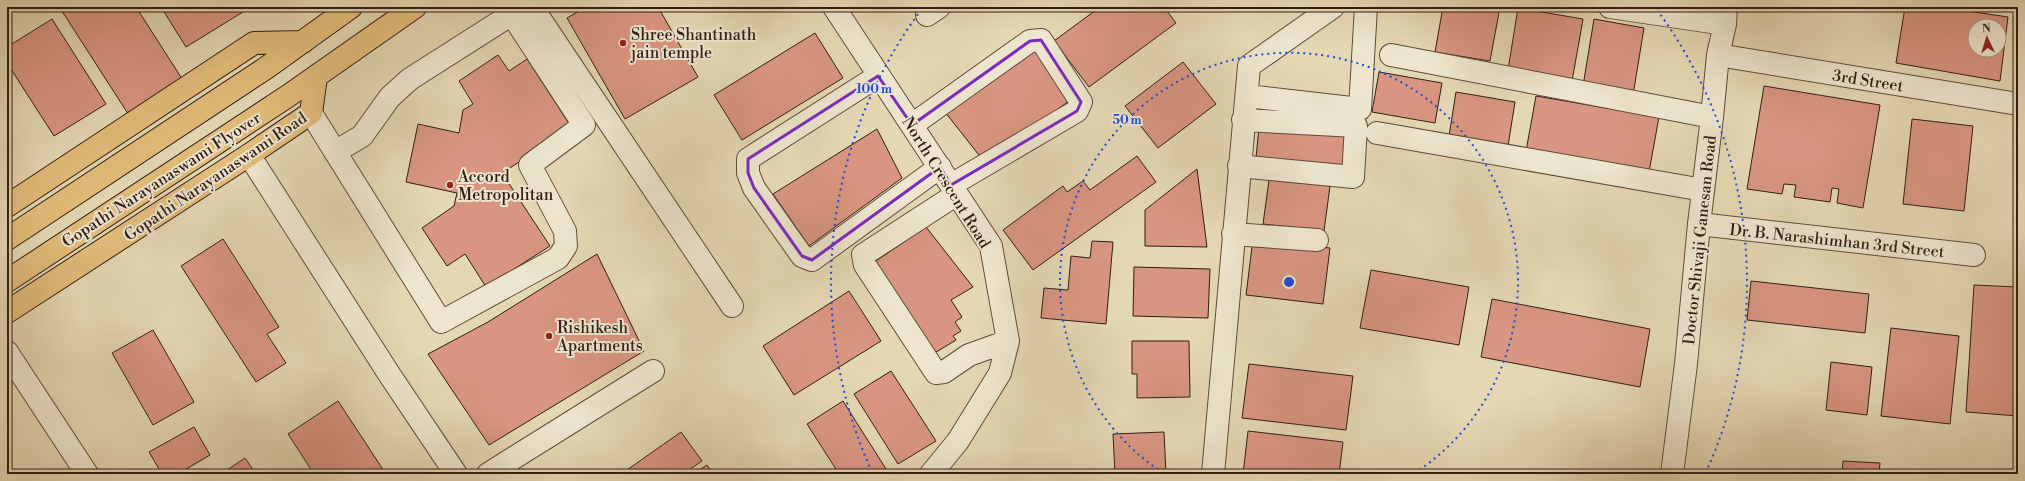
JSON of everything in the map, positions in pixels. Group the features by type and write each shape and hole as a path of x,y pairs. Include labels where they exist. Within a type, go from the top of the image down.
{"main road":[{"path":"7,239 303,42 351,7"},
{"path":"316,77 415,7"},
{"path":"7,206 254,43 303,42"},
{"name":"Gopathi Narayanaswami Road","path":"7,312 311,113 316,77"},
{"name":"Gopathi Narayanaswami Flyover","path":"7,281 316,77"}],"street":[{"path":"532,7 732,306"},
{"name":"North Crescent Road","path":"834,7 991,246 1008,341 1000,373 958,441 931,474"},
{"path":"1213,474 1243,120 1247,96 1249,66 1333,7"},
{"path":"1247,96 1360,109 1366,7"},
{"path":"1610,7 1726,16"},
{"path":"311,113 335,152 441,322 558,258 566,246 565,231 530,165 584,125 509,10 410,79 390,97 362,136 335,152"},
{"name":"Doctor Shivaji Ganesan Road","path":"1672,474 1686,364 1699,224 1718,55 1726,16"},
{"path":"878,76 748,160 748,173 754,188 802,256 812,260 1076,111 1081,102 1041,40 1030,41 912,125"},
{"path":"1391,55 1712,117"},
{"name":"3rd Street","path":"1718,55 2018,104"},
{"path":"1239,166 1353,177 1356,126 1243,120"},
{"path":"1377,133 1703,190"},
{"path":"249,155 389,374 456,474"},
{"path":"949,182 863,255 865,265 936,373 944,372 968,355 1008,341"},
{"name":"Dr. B. Narashimhan 3rd Street","path":"1699,224 1974,255"},
{"path":"1233,234 1317,240"},
{"path":"7,352 87,474"},
{"path":"488,474 653,371"}],"highlighted area":[{"path":"1041,40 1081,102 1077,111 951,185 940,167 812,260 802,256 754,188 748,173 748,159 878,76 912,125 1030,41"}],"building":[{"path":"136,7 186,85 132,120 60,8"},
{"path":"161,7 251,7 186,47"},
{"path":"586,7 658,7 698,77 625,119 567,18"},
{"path":"1100,7 1164,7 1176,23 1089,87 1054,41"},
{"path":"1443,7 1500,7 1490,61 1435,52"},
{"path":"1905,7 1941,7 2008,17 2007,25 2007,18 1967,18 1967,58 2003,58 2000,81 1896,63"},
{"path":"1518,8 1583,19 1571,87 1507,76"},
{"path":"52,19 106,104 54,136 7,63 7,47"},
{"path":"1594,19 1644,28 1633,95 1583,86"},
{"path":"815,33 843,78 742,140 714,95"},
{"path":"1034,44 1074,97 986,164 945,112"},
{"path":"498,55 509,71 527,59 572,128 502,173 550,246 486,287 465,254 447,266 422,228 454,206 457,193 406,182 418,124 459,133 463,110 473,104 459,81"},
{"path":"1183,62 1216,104 1158,148 1125,106"},
{"path":"1379,72 1442,83 1435,123 1372,112"},
{"path":"1764,86 1880,105 1863,208 1837,203 1839,189 1832,188 1830,202 1794,197 1796,185 1784,184 1782,194 1747,189"},
{"path":"1456,92 1515,102 1508,146 1449,136"},
{"path":"1536,96 1659,117 1649,172 1526,151"},
{"path":"1912,119 1973,126 1964,211 1903,204"},
{"path":"1259,127 1348,131 1343,167 1256,158"},
{"path":"877,129 902,178 809,246 773,194"},
{"path":"1137,156 1156,182 1033,270 1003,230 1063,186 1067,192 1083,181 1090,190"},
{"path":"1197,169 1207,247 1145,246 1145,210"},
{"path":"1269,180 1330,186 1324,231 1263,224"},
{"path":"926,227 973,287 951,300 962,317 955,322 961,331 953,336 956,340 933,354 876,261"},
{"path":"223,239 279,327 267,334 286,363 256,382 181,266"},
{"path":"1253,239 1330,248 1323,304 1246,295"},
{"path":"1092,241 1113,242 1106,324 1041,318 1044,288 1068,290 1071,256 1090,258"},
{"name":"Rishikesh Apartments","path":"597,254 644,351 489,445 428,354 488,322"},
{"path":"1134,267 1210,269 1208,318 1133,316"},
{"path":"1371,270 1469,287 1459,345 1360,328"},
{"path":"1751,281 1869,294 1865,333 1747,320"},
{"path":"1974,285 2018,287 2018,416 1966,412"},
{"path":"849,291 881,341 794,395 763,346"},
{"path":"1492,299 1650,329 1640,387 1481,357"},
{"path":"1891,328 1959,336 1950,424 1881,416"},
{"path":"153,330 194,402 153,425 112,353"},
{"path":"1132,341 1189,341 1190,397 1137,398 1137,374 1132,374"},
{"path":"1831,362 1872,367 1867,415 1826,410"},
{"path":"1249,364 1353,376 1346,430 1242,418"},
{"path":"891,371 936,441 898,464 854,394"},
{"path":"338,401 384,471 379,474 314,474 288,434"},
{"path":"843,401 886,469 877,474 839,474 807,424"},
{"path":"194,427 210,455 178,474 162,474 149,452"},
{"path":"1248,431 1343,442 1339,474 1243,474"},
{"path":"681,432 702,461 683,474 626,474 624,472"},
{"path":"1164,432 1166,474 1115,474 1113,434"},
{"path":"245,458 256,474 221,474"},
{"path":"1843,461 1880,463 1879,474 1842,474"},
{"path":"707,465 713,474 693,474"}],"place":[{"name":"Shree Shantinath jain temple","path":"623,43"},
{"name":"Accord Metropolitan","path":"450,185"},
{"name":"Rishikesh Apartments","path":"549,336"}]}
